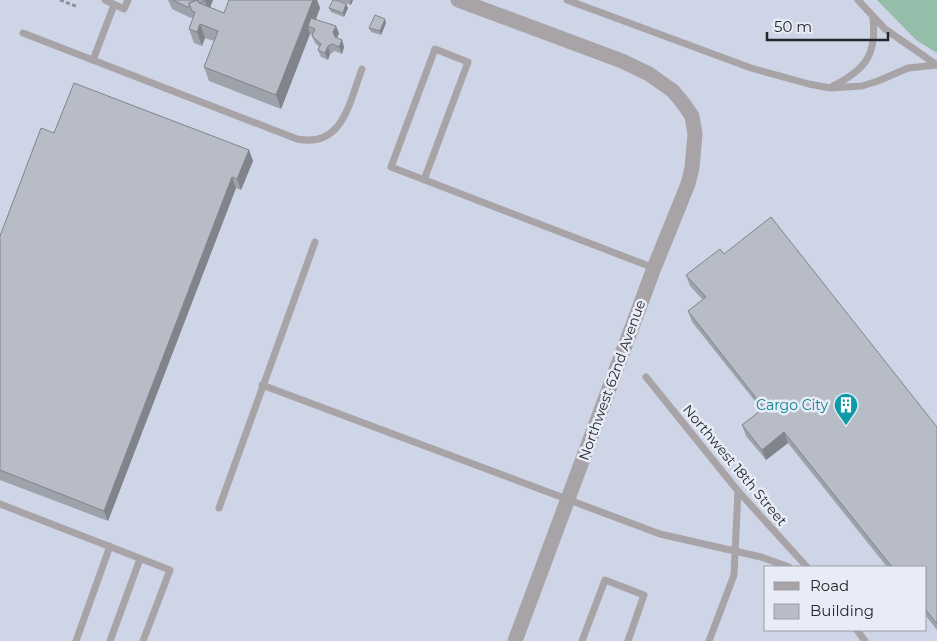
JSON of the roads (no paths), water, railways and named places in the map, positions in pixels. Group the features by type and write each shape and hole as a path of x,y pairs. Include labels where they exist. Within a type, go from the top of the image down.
{"street":[{"name":"Northwest 62nd Avenue","path":"458,0 636,67 672,91 692,116 695,134 692,168 515,641"}],"lane":[{"path":"104,0 124,9 128,0"},
{"path":"567,0 779,77 830,88 862,86 908,68 937,65"},
{"path":"583,0 596,11"},
{"path":"858,0 896,38 937,65"},
{"path":"93,60 114,4"},
{"path":"830,88 851,77 866,62 876,36 874,18"},
{"path":"23,33 297,139 309,141 324,138 341,123 362,69"},
{"path":"424,180 468,62 434,49 391,167 424,180 654,268"},
{"path":"219,508 315,242"},
{"name":"Northwest 18th Street","path":"646,377 738,491 806,566"},
{"path":"262,385 660,534 761,557 786,566"},
{"path":"708,641 734,575 738,491"},
{"path":"0,504 170,570 143,641"},
{"path":"76,641 110,546"},
{"path":"110,641 140,559"},
{"path":"582,641 605,580 644,595 628,641"}],"place":[{"name":"Cargo City","path":"846,426"}]}
